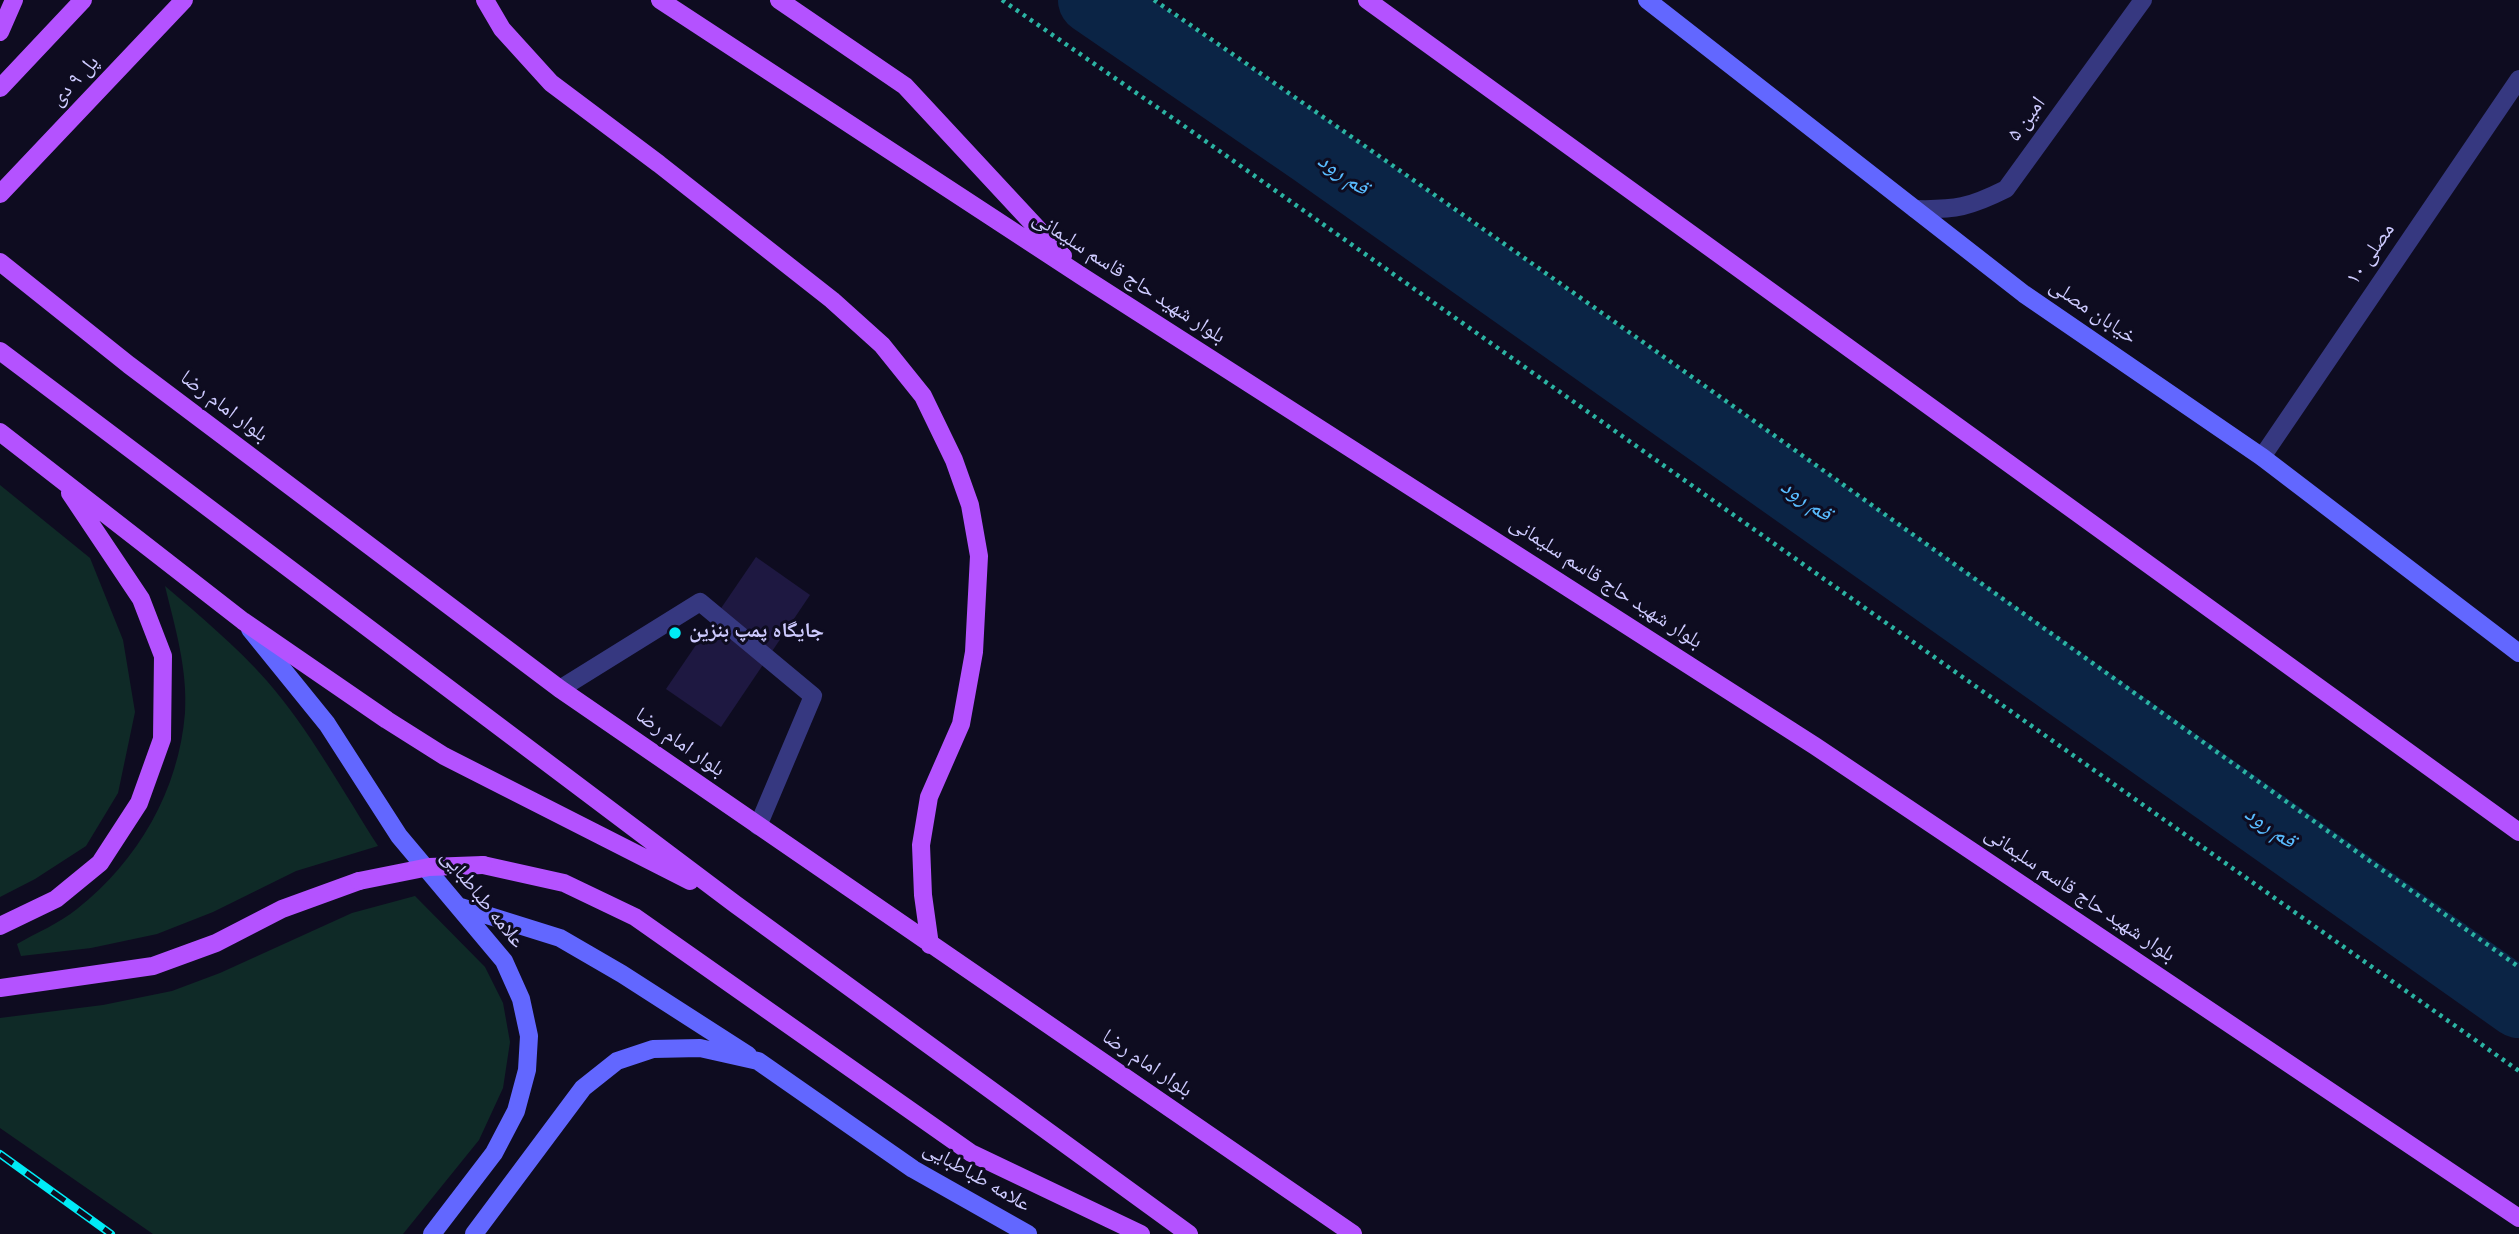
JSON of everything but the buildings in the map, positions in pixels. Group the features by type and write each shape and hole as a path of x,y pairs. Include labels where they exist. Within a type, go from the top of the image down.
{"main road":[{"path":"0,32 14,0"},
{"path":"0,88 83,0"},
{"name":"پل ۹ دی","path":"0,194 184,0"},
{"path":"485,0 502,29 551,83 832,300 882,345 923,396 954,460 970,505 979,556 974,652 961,724 929,797 921,845 923,895 930,945"},
{"name":"بلوار شهید حاج قاسم سلیمانی","path":"660,0 1083,277 1815,746 2519,1217"},
{"path":"779,0 905,86 1083,277"},
{"path":"1367,0 2519,832"},
{"name":"بلوار امام رضا","path":"0,262 140,373 560,689 1353,1234"},
{"path":"0,351 734,904 1189,1234"},
{"path":"0,432 243,621 387,720 444,755 734,904"},
{"path":"0,926 55,899 100,863 139,803 162,739 163,656 141,599 60,479"},
{"path":"0,988 153,966 216,943 282,909 359,881 429,867 483,865 564,883 635,917 971,1153 1141,1234"}],"street":[{"name":"خیابان مصلی","path":"1647,0 2024,294 2262,457 2519,653"},
{"name":"امین ۵","path":"1915,209 1946,210 1975,205 2007,189 2143,0"},
{"name":"مصلی ۱۰","path":"2262,457 2519,79"},
{"path":"560,689 700,602 813,696 758,826"},
{"name":"علامه طباطبایی","path":"243,621 327,723 399,836 504,961 521,999 529,1036 527,1070 516,1111 494,1153 432,1234"},
{"path":"461,907 559,938 622,974 758,1061"},
{"name":"علامه طباطبایی","path":"474,1234 583,1088 617,1061 653,1049 699,1048 758,1061 913,1169 1028,1234"}],"path":[{"path":"1002,0 1221,152 2519,1071"},
{"path":"1154,0 1800,452 2137,697 2519,967"}],"green space":[{"path":"0,485 90,558 123,640 135,712 118,793 86,846 35,879 0,897"},
{"path":"165,586 218,632 267,681 312,740 378,846 296,871 213,912 157,934 91,948 21,956 17,944 70,914 119,869 152,822 164,796 181,742 185,713 185,681 180,649"},
{"path":"415,896 485,967 503,1003 510,1042 503,1088 479,1140 403,1234 153,1234 0,1128 0,1018 103,1005 172,991 220,973 352,913"}],"waterway":[{"name":"قم رود","path":"1092,0 1312,151 2519,1004"}],"railway":[{"path":"0,1154 111,1234"}],"place":[{"name":"جایگاه پمپ بنزین","path":"675,633"}]}
